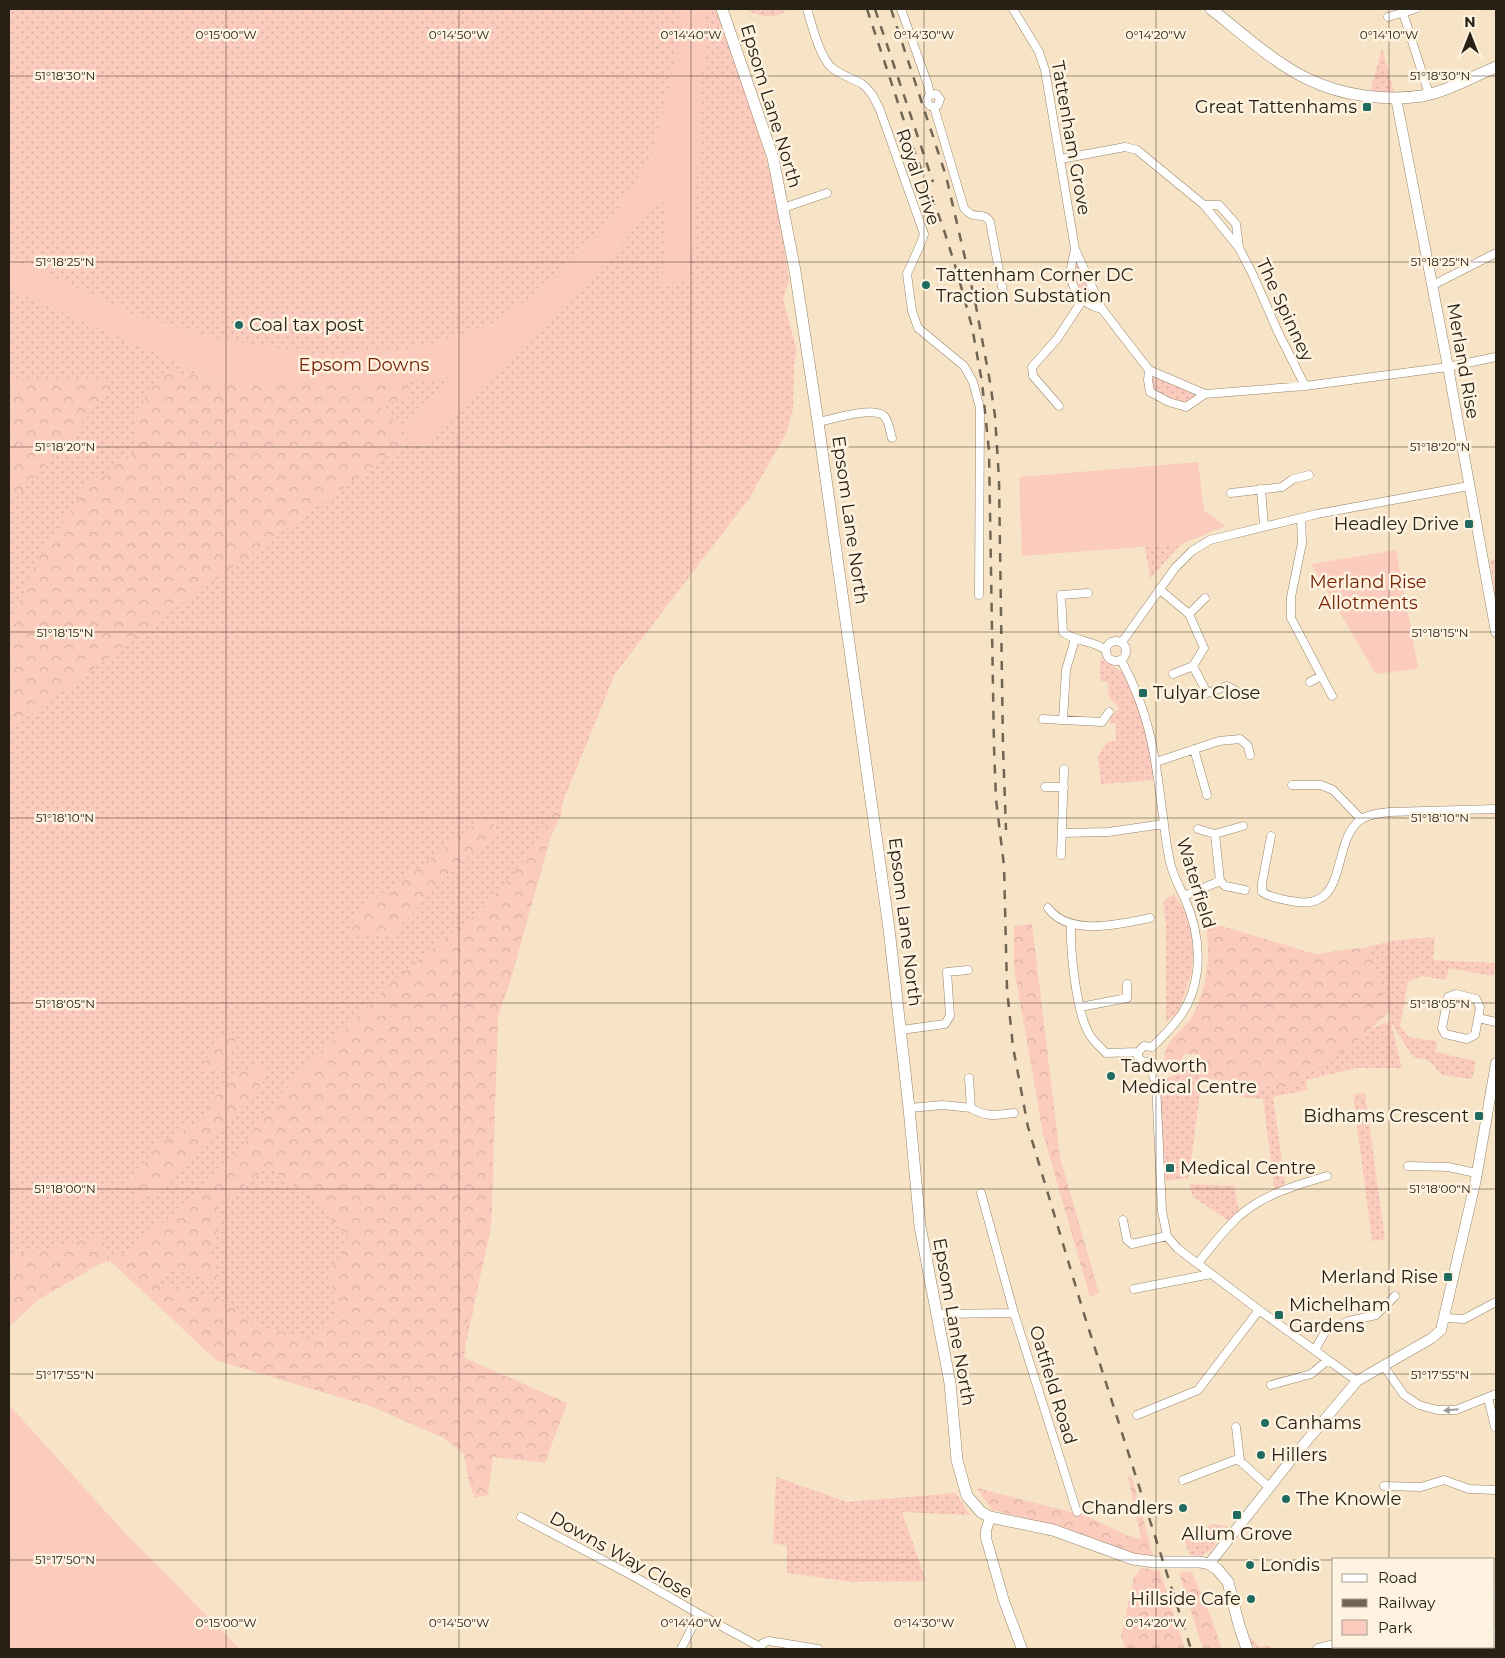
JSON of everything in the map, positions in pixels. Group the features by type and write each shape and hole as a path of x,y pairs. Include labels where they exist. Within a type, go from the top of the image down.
{"main road":[{"name":"Epsom Lane North","path":"722,9 770,150 783,208 818,422 882,876 901,1030 920,1226 950,1383 957,1460 967,1496 981,1512 990,1516 1053,1530 1133,1560 1200,1562 1209,1564"},
{"path":"1211,9 1283,65 1309,80 1333,89 1377,98 1429,94 1496,67"},
{"path":"1209,1564 1217,1569 1228,1582 1247,1649"}],"street":[{"name":"Royal Drive","path":"807,9 822,52 830,66 863,85 873,95 924,234 922,243 907,274 912,311 918,328 964,366 973,382 980,408 979,595"},
{"path":"901,9 930,95 936,94 940,99 940,104 934,107 964,208 968,214 975,216 983,215 990,222 1004,297"},
{"name":"Tattenham Grove","path":"1013,9 1032,39 1042,61 1061,158 1075,249 1102,309 1149,370 1205,394 1305,386 1448,367 1496,357"},
{"path":"1388,17 1415,9"},
{"path":"1403,13 1429,94"},
{"name":"Merland Rise","path":"1396,98 1433,285 1496,632"},
{"name":"The Spinney","path":"1061,158 1125,147 1137,150 1204,205 1239,248 1305,386"},
{"path":"783,208 827,193"},
{"name":"The Spinney","path":"1204,205 1219,205 1236,224 1239,248"},
{"name":"Tattenham Grove","path":"1075,249 1071,270 1073,286 1082,301"},
{"path":"1433,285 1496,253"},
{"path":"1059,406 1033,376 1032,368 1057,339 1082,301 1102,309"},
{"name":"Tattenham Grove","path":"1149,370 1150,392 1169,402 1186,407 1205,394"},
{"path":"818,422 857,413 875,413 883,415 886,419 892,438"},
{"path":"1231,493 1282,487 1293,479 1309,475"},
{"path":"1122,642 1175,568 1192,551 1210,540 1301,518 1469,486"},
{"path":"1260,489 1264,526"},
{"path":"1301,518 1302,543 1291,597 1291,618 1332,696"},
{"path":"1159,589 1189,614 1204,648 1193,666 1173,674"},
{"path":"1088,593 1061,595 1063,632 1075,639 1097,643 1106,650 1109,658 1114,661 1125,657 1127,650 1122,642"},
{"path":"1189,614 1205,598"},
{"path":"1063,720 1066,670 1075,639"},
{"path":"1106,650 1111,642 1122,642"},
{"name":"Waterfield","path":"1121,660 1138,694 1149,729 1156,762 1167,848 1172,871 1184,896 1196,932 1198,951 1197,972 1192,995 1181,1017 1152,1048"},
{"path":"1193,666 1207,693 1227,686 1238,692"},
{"path":"1310,682 1321,676"},
{"path":"1043,719 1102,722 1108,712"},
{"path":"1156,762 1219,740 1240,739 1248,746 1250,754"},
{"path":"1194,749 1207,795"},
{"path":"1061,855 1064,769"},
{"path":"1292,785 1321,785 1333,790 1360,819"},
{"path":"1045,787 1064,787"},
{"path":"1271,836 1262,892 1268,896 1299,903 1320,900 1330,889 1347,838 1360,819 1374,814 1389,812 1496,809"},
{"path":"1062,833 1108,832 1164,824"},
{"path":"1198,829 1215,834 1243,826"},
{"path":"1215,834 1220,881 1225,886 1245,890"},
{"path":"1184,896 1220,881"},
{"path":"1048,908 1053,915 1071,924 1112,926 1150,918"},
{"path":"1071,924 1070,946 1080,1007 1088,1033 1106,1053 1138,1052 1144,1046 1152,1048 1155,1056 1149,1062"},
{"path":"901,1030 945,1024 950,1016 947,972 968,970"},
{"path":"1080,1007 1127,998 1128,984"},
{"path":"1456,994 1476,999 1480,1007 1478,1018 1475,1035 1467,1039 1446,1034 1442,1028 1448,997 1456,994"},
{"path":"1478,1018 1496,1022"},
{"path":"1138,1052 1138,1057 1141,1061 1149,1062"},
{"path":"1149,1062 1156,1084 1162,1211 1167,1236 1177,1248 1258,1310 1357,1381"},
{"path":"1209,1564 1269,1487 1357,1381 1432,1338 1441,1330 1476,1173 1496,1063"},
{"path":"969,1078 970,1108"},
{"path":"909,1108 943,1105 970,1108 989,1116 1014,1113"},
{"path":"1408,1166 1448,1167 1476,1173"},
{"path":"1198,1263 1240,1215 1286,1188 1328,1176"},
{"path":"981,1193 1014,1313"},
{"path":"1123,1220 1127,1240 1132,1244 1167,1236"},
{"path":"1134,1289 1211,1274"},
{"path":"1314,1350 1325,1332 1349,1322 1376,1315 1396,1296"},
{"path":"1445,1318 1464,1319 1496,1302"},
{"path":"1137,1415 1198,1390 1258,1310"},
{"name":"Oatfield Road","path":"937,1314 1014,1313 1077,1512"},
{"path":"1271,1385 1311,1374 1328,1360"},
{"path":"1383,1365 1404,1395 1419,1405 1437,1410 1456,1410 1496,1394"},
{"path":"1488,1398 1495,1428"},
{"path":"1236,1426 1240,1461"},
{"path":"1183,1480 1235,1460 1240,1461 1269,1487"},
{"path":"1384,1486 1421,1487 1444,1480 1469,1489 1496,1490"},
{"path":"990,1516 986,1538 1004,1601 1022,1649"},
{"name":"Downs Way Close","path":"521,1517 635,1577 760,1648"},
{"path":"681,1649 699,1614"},
{"path":"760,1648 769,1641 818,1649"},
{"path":"1318,1649 1332,1645"}],"green space":[{"name":"Epsom Downs","path":"9,9 722,9 770,173 779,215 789,280 783,299 797,351 794,367 793,409 785,436 748,500 615,674 562,804 562,812 550,839 510,981 498,1015 491,1227 466,1343 461,1391 442,1437 373,1407 216,1360 110,1260 107,1262 105,1244 9,1272"},
{"name":"Epsom Downs","path":"681,9 706,9 691,282 662,284 667,202 651,204 638,224 611,257 422,449 409,441 400,427 453,377 427,381 370,384 268,383 224,380 189,368 9,289 9,257 137,315 213,338 325,355 420,347 490,325 550,284 602,232 651,158 677,55"},
{"path":"744,9 788,9 778,15 766,16"},
{"path":"1382,49 1396,98 1369,96"},
{"path":"1075,249 1102,309 1093,307 1073,286"},
{"path":"1149,370 1205,394 1186,407 1150,392"},
{"path":"167,371 224,380 370,384 410,382 408,398 378,406 400,427 405,444 210,583 33,713 9,725 9,627 36,563 88,484 136,451 137,414 152,385"},
{"path":"9,378 109,381 113,388 9,506"},
{"path":"1198,462 1204,511 1226,526 1181,544 1022,556 1019,477"},
{"path":"1181,544 1150,579 1145,547"},
{"name":"Merland Rise Allotments","path":"1396,550 1418,667 1416,669 1376,674 1311,564"},
{"path":"1496,559 1496,571 1493,573 1496,580 1496,600 1490,560"},
{"path":"1100,658 1130,677 1138,694 1158,780 1101,784 1098,756 1107,742 1116,741 1115,723 1110,723 1110,717 1119,708 1109,697 1108,682 1100,681"},
{"path":"554,811 562,812 550,839 510,981 498,1015 491,1227 460,1356 567,1403 545,1463 493,1457 488,1495 475,1498 469,1484 464,1454 442,1437 373,1407 216,1360 109,1260 124,1254 207,1186 248,1138 291,1082 401,974 479,912 528,856","holes":["269,1167 319,1205 351,1242 329,1272 337,1317 314,1340 255,1325 230,1302 158,1284 169,1270 204,1276 224,1291 210,1249 219,1234 217,1206"]},
{"path":"483,817 494,819 494,834 453,870 393,933 352,936 353,914 429,860"},
{"path":"1174,894 1185,910 1191,927 1193,949 1192,972 1178,1012 1166,1022 1166,926 1163,901"},
{"path":"1205,921 1315,954 1368,947 1389,1012 1361,1038 1305,1076 1293,1088 1242,1084 1191,1076 1183,1070 1198,1069 1200,1054 1183,1054 1182,1064 1176,1063 1164,1069 1168,1044 1192,1016 1202,994 1208,962"},
{"path":"1032,924 1060,1157 1099,1293 1090,1297 1043,1134 1014,967 1014,926"},
{"path":"1435,937 1433,960 1496,963 1493,976 1449,968 1446,980 1423,976 1408,982 1400,1026 1409,1037 1437,1041 1436,1052 1476,1061 1472,1079 1442,1075 1428,1060 1413,1057 1391,1023 1402,1068 1357,1068 1306,1080 1307,1090 1273,1097 1286,1188 1275,1194 1263,1099 1240,1097 1242,1084 1293,1088 1307,1075 1360,1037 1390,1021 1389,1012 1368,947 1396,940"},
{"path":"231,1032 237,1037 230,1054 219,1067 209,1072 203,1067 216,1039"},
{"path":"262,1065 265,1080 193,1158 162,1188 140,1201 135,1196 131,1183 157,1145 200,1120 232,1073"},
{"path":"1183,1070 1191,1076 1202,1078 1189,1176 1187,1178 1161,1181 1156,1084"},
{"path":"1365,1093 1385,1240 1372,1241 1353,1094"},
{"path":"1189,1184 1234,1186 1240,1215 1232,1223 1193,1197"},
{"path":"100,1236 105,1244 107,1262 100,1264 38,1300 9,1327 9,1257"},
{"path":"11,1407 126,1534 240,1649 9,1649 9,1409"},
{"path":"1127,1473 1133,1480 1154,1559 1105,1545 1052,1525 992,1510 977,1488 1087,1516 1126,1535 1141,1539"},
{"path":"776,1477 847,1502 956,1493 970,1515 902,1512 926,1581 851,1582 787,1573 787,1546 773,1543"},
{"path":"1213,1524 1228,1526 1213,1548 1202,1556 1190,1555 1184,1540"},
{"path":"1142,1568 1160,1571 1185,1649 1125,1649 1121,1635 1134,1577"},
{"path":"1192,1572 1222,1649 1203,1649 1179,1573"},
{"path":"1250,1637 1260,1647 1265,1645 1294,1649 1255,1649"}],"railway":[{"path":"867,9 958,275 972,327 982,382 989,451 994,747 996,799 1004,866 1007,989 1013,1047 1028,1127 1084,1314 1191,1649"},
{"path":"875,9 933,182"},
{"path":"891,9 946,176 975,301 995,416 999,479 1006,830"}],"place":[{"name":"Great Tattenhams","path":"1367,107"},
{"name":"Tattenham Corner DC Traction Substation","path":"926,285"},
{"name":"Coal tax post","path":"239,325"},
{"name":"Headley Drive","path":"1469,524"},
{"name":"Tulyar Close","path":"1143,693"},
{"name":"Tadworth Medical Centre","path":"1111,1076"},
{"name":"Bidhams Crescent","path":"1479,1116"},
{"name":"Medical Centre","path":"1170,1168"},
{"name":"Merland Rise","path":"1448,1277"},
{"name":"Michelham Gardens","path":"1279,1315"},
{"name":"Canhams","path":"1265,1423"},
{"name":"Hillers","path":"1261,1455"},
{"name":"The Knowle","path":"1286,1499"},
{"name":"Chandlers","path":"1183,1508"},
{"name":"Allum Grove","path":"1237,1515"},
{"name":"Londis","path":"1250,1565"},
{"name":"Hillside Cafe","path":"1251,1599"}]}
